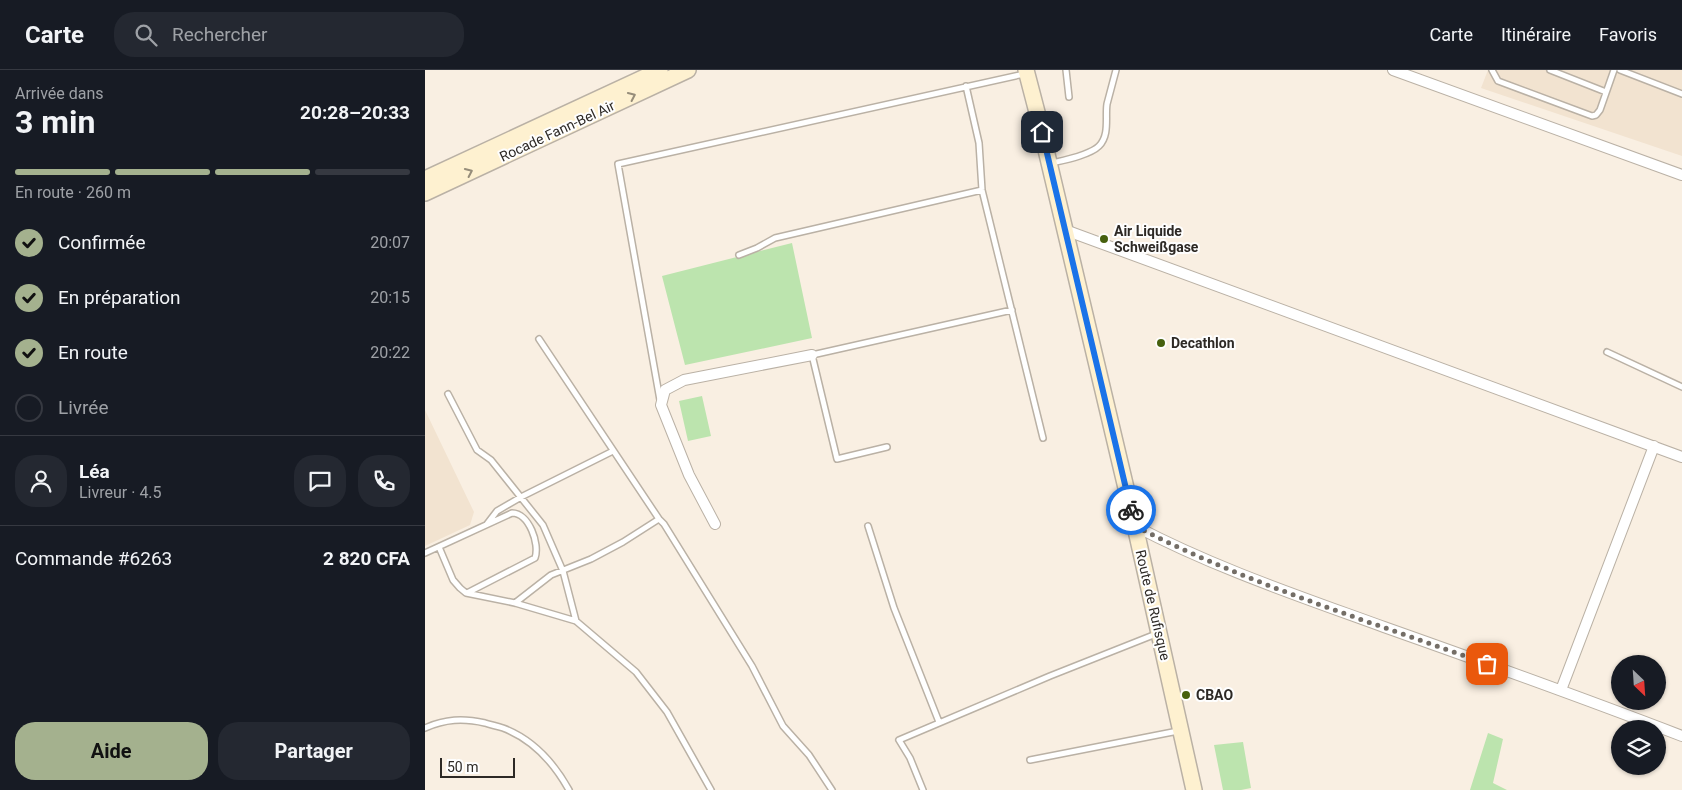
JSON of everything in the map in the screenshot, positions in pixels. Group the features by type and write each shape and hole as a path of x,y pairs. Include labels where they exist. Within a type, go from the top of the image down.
{"main road":[{"name":"Rocade Fann-Bel Air","path":"425,179 660,70"},
{"name":"Rocade Fann-Bel Air","path":"425,193 688,70"},
{"name":"Route de Rufisque","path":"1027,71 1135,526 1194,790"}],"street":[{"path":"1393,70 1682,175"},
{"path":"1065,230 1682,457"},
{"path":"715,524 689,475 661,405 665,390 684,380 812,355"},
{"path":"1561,690 1654,446"},
{"path":"1135,526 1178,549 1246,577 1561,690 1682,736"}],"lane":[{"path":"1066,70 1069,97"},
{"path":"1050,164 1085,153 1098,147 1102,142 1107,118 1107,107 1116,70"},
{"path":"1492,70 1498,81 1592,116 1596,115 1600,110 1614,70"},
{"path":"1550,70 1606,92"},
{"path":"1620,70 1682,94"},
{"path":"661,405 617,164 1027,71"},
{"path":"966,86 979,143 982,190 1043,438"},
{"path":"739,254 757,248 775,238 982,190"},
{"path":"887,447 837,459 812,355 1012,310"},
{"path":"539,339 659,520 664,524 752,666 783,726 809,755 832,790"},
{"path":"1607,352 1682,387"},
{"path":"448,394 477,450 491,460 543,525 563,571 576,621"},
{"path":"485,526 497,511 613,451"},
{"path":"425,553 513,513 519,514 526,520 534,537 537,550 532,560 467,593"},
{"path":"515,603 551,575 576,566 623,542 659,520"},
{"path":"868,526 894,608 939,722"},
{"path":"439,546 453,580 459,588 467,593 515,603 576,621 636,672 667,712 711,790"},
{"path":"923,790 899,740 1159,633"},
{"path":"425,728 444,721 460,719 473,720 507,730 532,745 553,765 569,790"},
{"path":"1030,760 1181,730"}],"shaded area":[{"path":"1488,70 1682,70 1682,156 1481,88"},
{"path":"425,410 474,512 470,525 425,546"}],"green space":[{"path":"792,243 812,338 685,365 662,276"},
{"path":"702,396 711,436 688,441 679,401"},
{"path":"1488,733 1503,739 1493,783 1507,790 1470,790"},
{"path":"1243,742 1251,788 1223,790 1214,745"}],"way so far":[{"path":"1131,510 1135,526 1178,549 1246,577 1487,664"}],"place":[{"name":"Air Liquide Schweißgase","path":"1104,239"},
{"name":"Decathlon","path":"1161,343"},
{"name":"CBAO","path":"1186,695"}],"route":[{"path":"1042,132 1131,510"}]}
